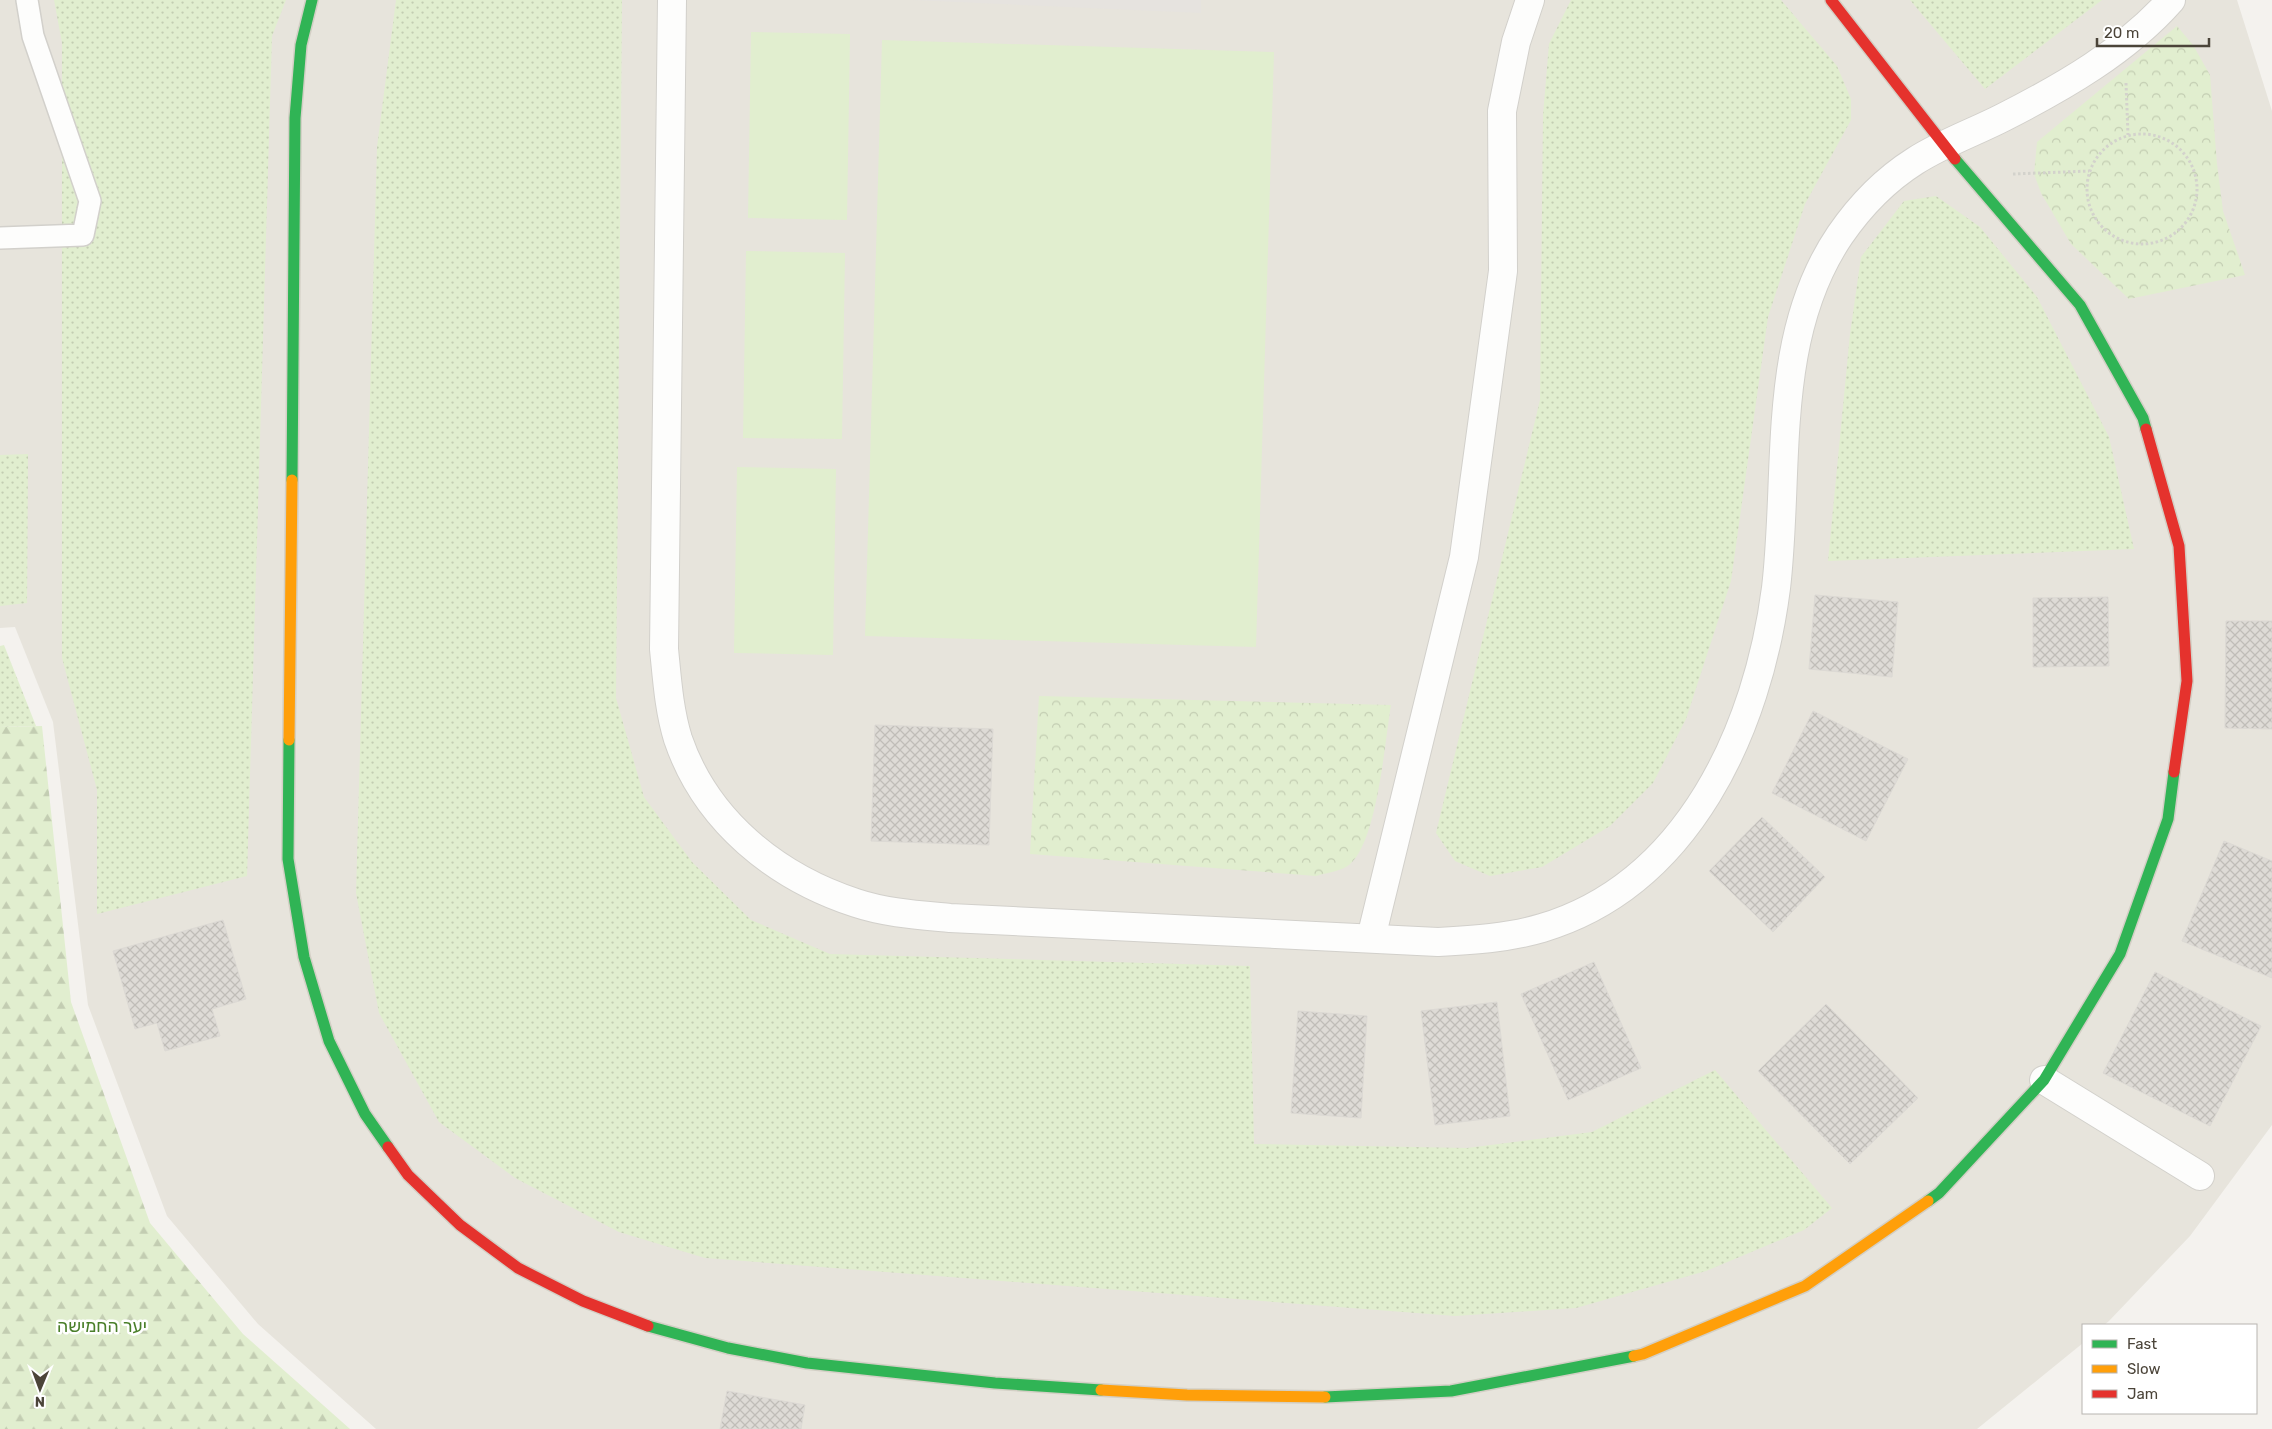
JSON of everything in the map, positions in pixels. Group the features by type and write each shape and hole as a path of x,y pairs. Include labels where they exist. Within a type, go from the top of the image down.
{"street":[{"path":"312,0 301,45 295,118 288,859 302,947 329,1041 365,1114 408,1175 460,1226 518,1268 583,1301 654,1328 728,1348 807,1363 1050,1387 1187,1395 1318,1397 1451,1391 1643,1354 1806,1286 1939,1193 2044,1080 2120,954 2168,819 2187,681 2179,546 2143,418 2080,305 1944,146 1831,0"},
{"path":"672,0 664,649 668,696 678,739 695,777 718,812 745,842 778,867 815,888 857,903 902,914 1438,942 1493,939 1545,927 1591,908 1633,880 1670,845 1702,804 1729,757 1736,740 1750,705 1766,648 1776,587 1792,356 1806,304 1827,256 1856,213 1894,176 1917,160 2033,102 2068,82 2124,43 2171,0"},
{"path":"1371,938 1464,558 1503,271 1502,111 1516,42 1530,0"},
{"path":"2044,1080 2200,1176"}],"lane":[{"path":"0,238 82,236 90,201 33,36 27,0"}],"path":[{"path":"2124,43 2128,135"},
{"path":"2146,134 2164,138 2180,147 2191,162 2197,180 2198,198 2191,216 2180,230 2165,240 2147,244 2129,242 2112,235 2099,223 2090,207 2086,189 2089,171 2098,155 2111,143 2128,135 2146,134"},
{"path":"1970,175 2089,171"}],"shaded area":[{"path":"0,0 2237,0 2272,111 2272,1125 2190,1236 2109,1321 2105,1324 2082,1324 2082,1344 1977,1429 376,1429 258,1324 167,1216 88,1005 53,722 15,627 0,628"},
{"path":"912,0 1201,0 1201,13"}],"green space":[{"path":"54,0 286,0 272,36 247,876 97,914 97,790 62,658 62,43"},
{"path":"396,0 622,0 616,698 644,797 692,862 751,920 830,954 1250,966 1254,1144 1467,1148 1592,1132 1715,1070 1832,1208 1804,1230 1706,1271 1576,1308 1455,1316 705,1258 619,1232 515,1178 439,1122 379,1013 356,893 377,147"},
{"path":"1571,0 1781,0 1837,66 1851,99 1851,120 1805,204 1768,317 1731,581 1686,719 1653,783 1610,826 1542,867 1490,876 1455,861 1436,833 1540,400 1543,115 1549,44"},
{"path":"1910,0 2102,0 1985,89"},
{"path":"2177,26 2193,45 2210,75 2217,164 2223,211 2245,275 2129,299 2071,244 2041,193 2034,174 2037,142"},
{"path":"751,32 850,34 847,220 748,218"},
{"path":"882,40 1274,52 1256,647 865,636"},
{"path":"1936,196 1980,227 2037,297 2109,437 2134,549 1828,561 1850,334 1861,257 1904,201"},
{"path":"746,251 845,253 842,439 743,438"},
{"path":"28,454 27,603 0,606 0,455"},
{"path":"737,467 836,469 833,655 734,653"},
{"path":"4,645 36,726 0,727 0,646"},
{"path":"1039,696 1391,705 1378,792 1365,839 1357,857 1346,867 1316,876 1030,854"},
{"name":"יער החמישה","path":"42,726 71,1002 150,1223 243,1334 350,1429 0,1429 0,727"}],"building":[{"path":"1815,595 1898,602 1892,677 1809,669"},
{"path":"2108,597 2109,666 2033,667 2033,598"},
{"path":"2226,621 2272,621 2272,729 2225,728"},
{"path":"1813,711 1908,759 1866,841 1772,793"},
{"path":"875,725 993,729 989,845 871,841"},
{"path":"1762,817 1825,877 1773,932 1709,871"},
{"path":"2224,841 2272,861 2272,978 2182,941"},
{"path":"223,920 246,999 212,1009 220,1036 165,1051 157,1023 135,1029 113,951"},
{"path":"1594,962 1641,1068 1568,1100 1521,994"},
{"path":"2155,972 2261,1026 2210,1126 2103,1073"},
{"path":"1497,1002 1510,1116 1435,1125 1421,1011"},
{"path":"1826,1004 1918,1098 1850,1164 1758,1071"},
{"path":"1298,1011 1367,1016 1361,1118 1291,1113"},
{"path":"727,1391 805,1405 801,1429 720,1429"}],"traffic: fast":[{"path":"292,480 295,118 301,45 312,0"},
{"path":"1955,159 2080,305 2143,418 2146,429"},
{"path":"289,740 288,859 304,957 329,1041 365,1114 388,1147"},
{"path":"1928,1201 1939,1193 2044,1080 2120,954 2168,819 2174,772"},
{"path":"648,1326 728,1348 807,1363 995,1383 1101,1390"},
{"path":"1325,1397 1451,1391 1634,1356"}],"traffic: slow":[{"path":"289,740 292,480"},
{"path":"1634,1356 1643,1354 1805,1286 1928,1201"},
{"path":"1101,1390 1187,1395 1325,1397"}],"traffic: jam":[{"path":"1831,0 1955,159"},
{"path":"2146,429 2179,546 2187,681 2174,772"},
{"path":"388,1147 408,1175 460,1225 518,1268 583,1301 648,1326"}]}
